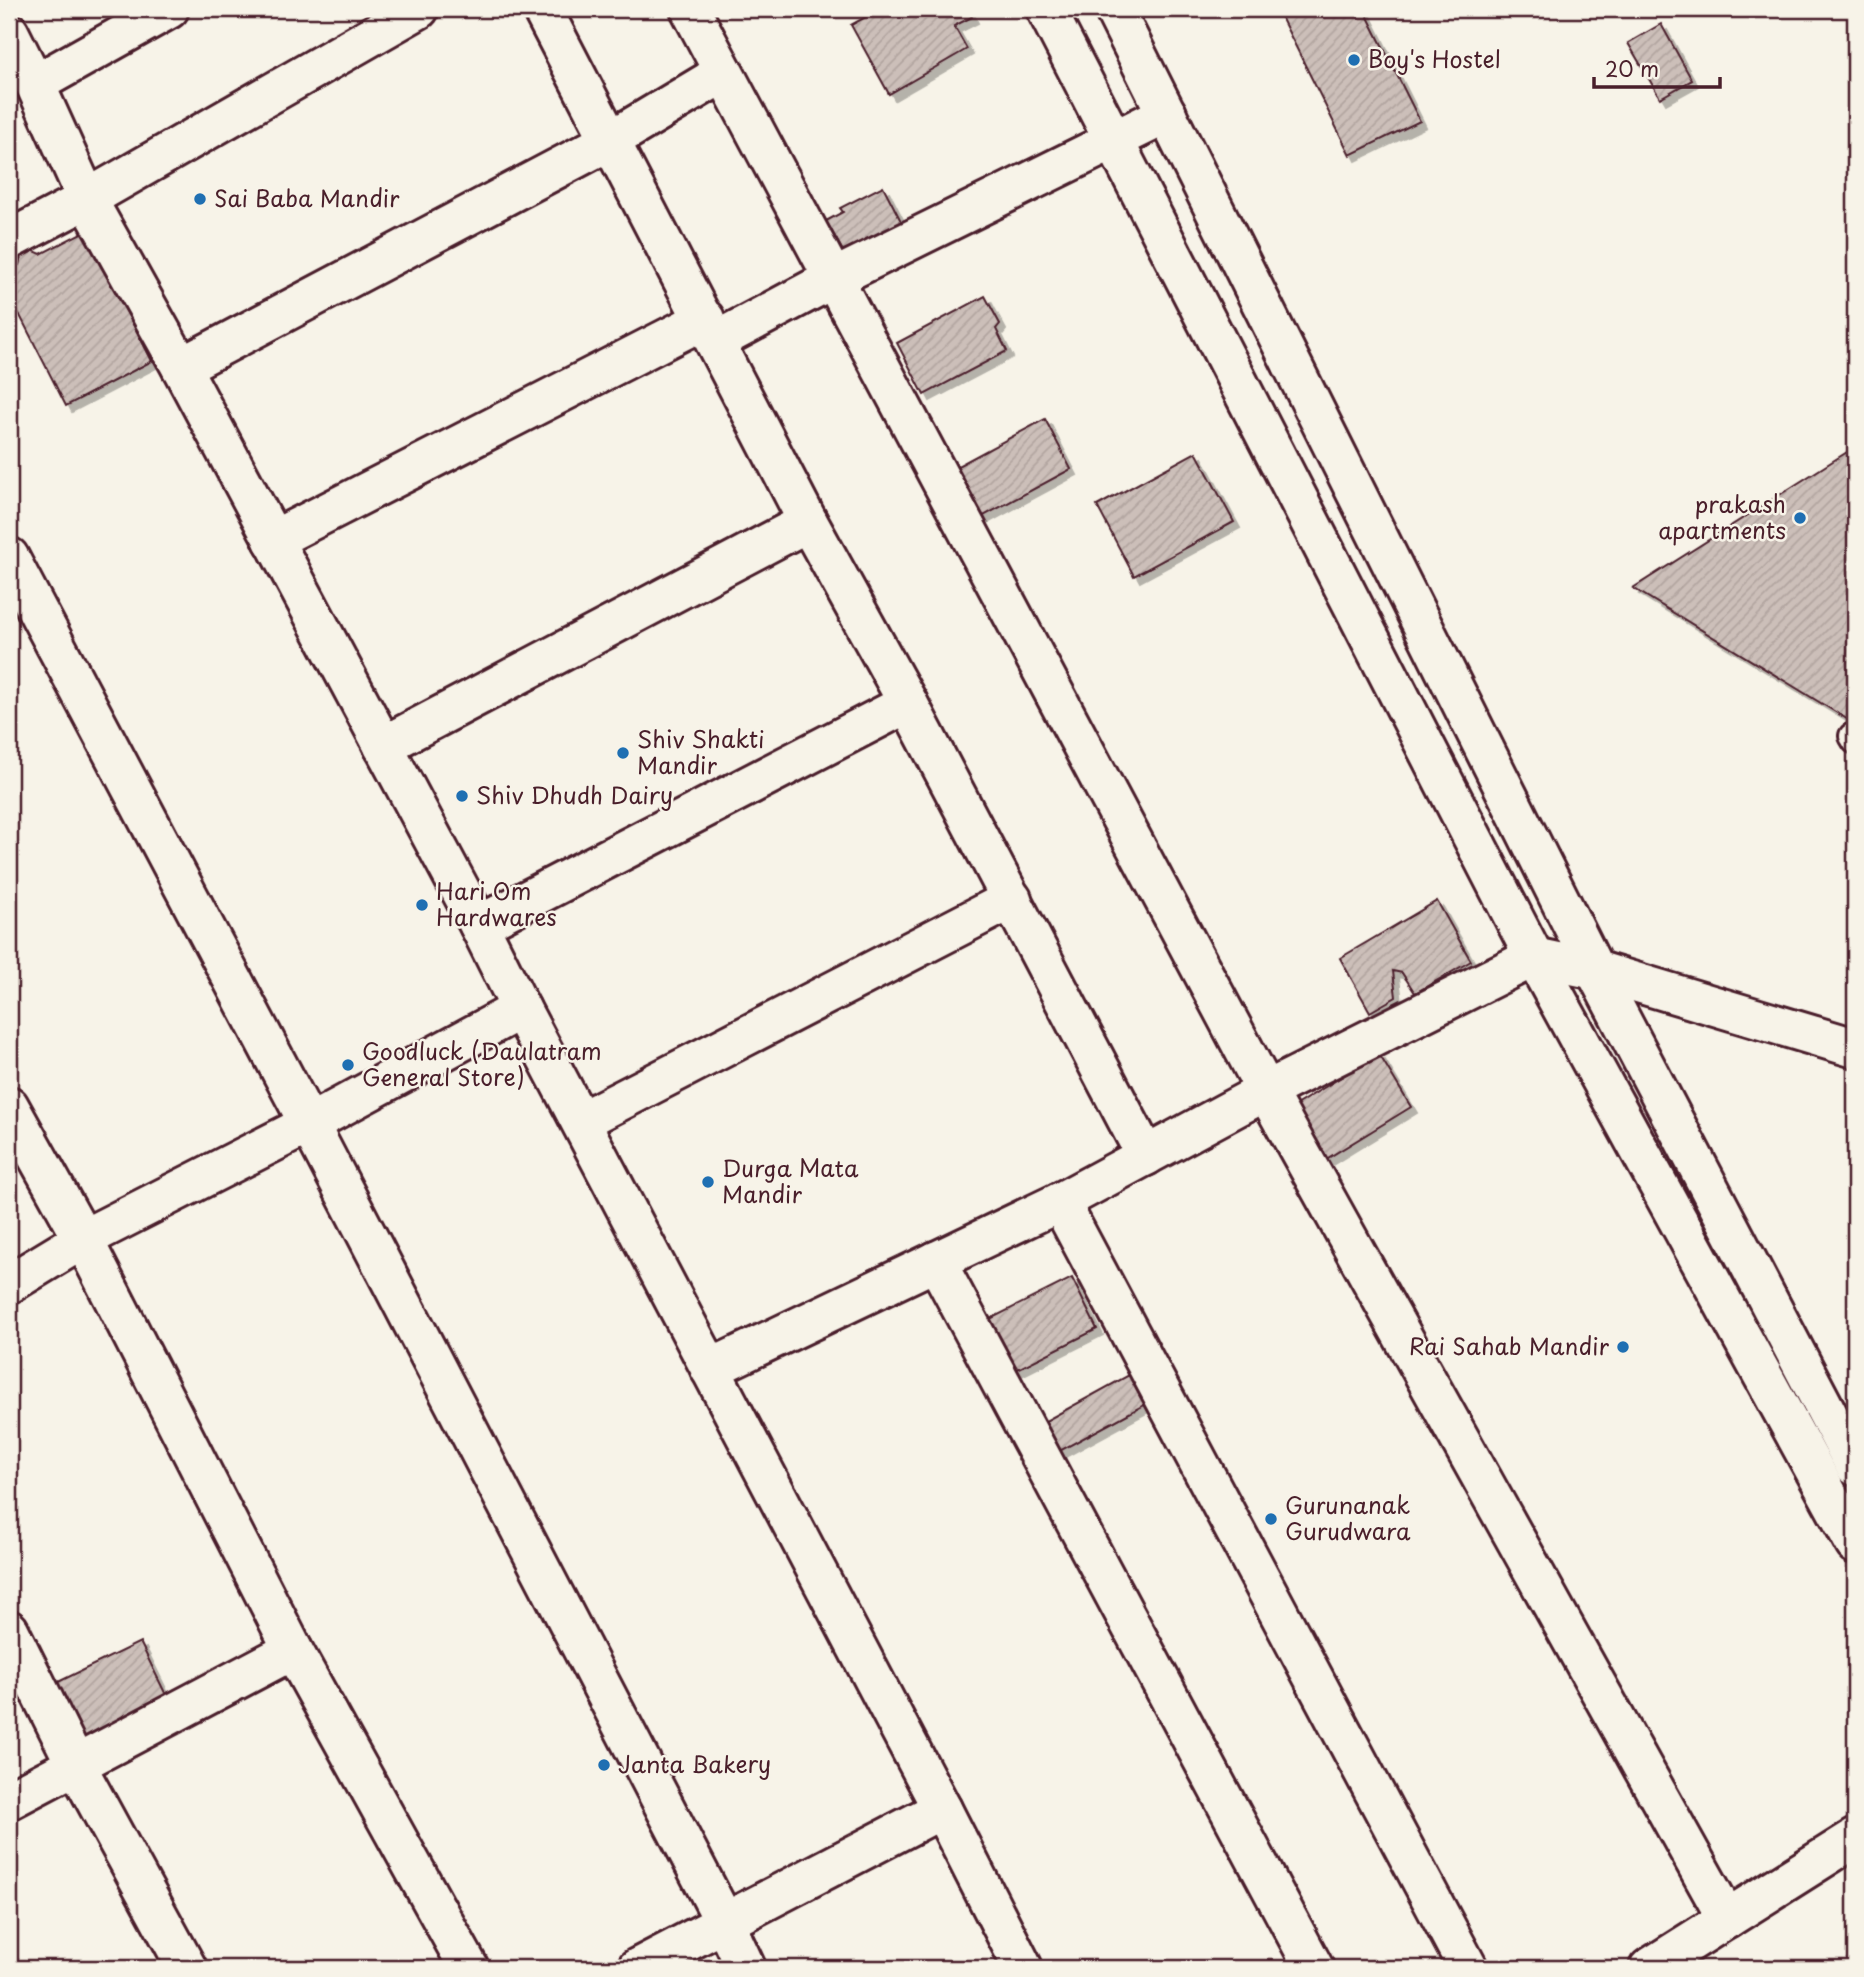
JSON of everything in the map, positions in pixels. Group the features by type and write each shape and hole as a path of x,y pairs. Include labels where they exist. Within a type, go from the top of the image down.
{"street":[{"path":"35,84 169,9"},
{"path":"9,240 87,199 419,9"},
{"path":"542,9 711,330 808,522 908,703 1146,1156"},
{"path":"690,9 1266,1091 1727,1919"},
{"path":"1046,9 1534,957 1855,1544"},
{"path":"1114,9 1595,970 1855,1466"},
{"path":"9,32 87,199 181,367 479,925 1023,1968"},
{"path":"181,367 611,140 723,73"},
{"path":"273,540 711,330 834,278 1167,114"},
{"path":"383,746 808,522"},
{"path":"9,557 309,1124 746,1968"},
{"path":"479,925 908,703"},
{"path":"581,1121 1012,900"},
{"path":"710,1369 1060,1202 1266,1091 1534,957 1595,970 1855,1048"},
{"path":"9,1284 83,1239 309,1124 521,1009"},
{"path":"9,1106 83,1239 293,1650 469,1968"},
{"path":"1060,1202 1468,1968"},
{"path":"936,1261 1314,1968"},
{"path":"9,1630 76,1765 187,1968"},
{"path":"9,1800 293,1650"},
{"path":"637,1968 942,1809"},
{"path":"1649,1968 1855,1838"}],"building":[{"path":"880,9 968,9 972,17 954,26 967,49 889,94 851,25"},
{"path":"1277,9 1364,9 1420,121 1350,155"},
{"path":"1661,24 1692,80 1660,98 1628,43"},
{"path":"883,186 902,223 844,253 826,221 843,212 840,208"},
{"path":"85,231 152,361 66,406 9,294 9,270 19,265 21,255 32,250 41,254"},
{"path":"985,296 1000,324 996,329 1007,351 924,395 897,343"},
{"path":"1045,419 1071,469 980,518 954,468"},
{"name":"prakash apartments","path":"1855,447 1855,724 1633,588"},
{"path":"1196,452 1234,522 1134,576 1097,506"},
{"path":"1437,901 1471,961 1415,993 1402,973 1393,971 1396,997 1370,1012 1340,958"},
{"path":"1379,1054 1411,1107 1318,1164 1286,1111"},
{"path":"1072,1278 1097,1329 1008,1374 982,1323"},
{"path":"1129,1375 1146,1404 1056,1453 1040,1424"},
{"path":"140,1642 170,1703 82,1746 52,1685"}],"place":[{"name":"Boy's Hostel","path":"1354,60"},
{"name":"Sai Baba Mandir","path":"200,199"},
{"name":"prakash apartments","path":"1800,518"},
{"name":"Shiv Shakti Mandir","path":"623,753"},
{"name":"Shiv Dhudh Dairy","path":"462,796"},
{"name":"Hari Om Hardwares","path":"422,905"},
{"name":"Goodluck (Daulatram General Store)","path":"348,1065"},
{"name":"Durga Mata Mandir","path":"708,1182"},
{"name":"Rai Sahab Mandir","path":"1623,1347"},
{"name":"Gurunanak Gurudwara","path":"1271,1519"},
{"name":"Janta Bakery","path":"604,1765"}]}
